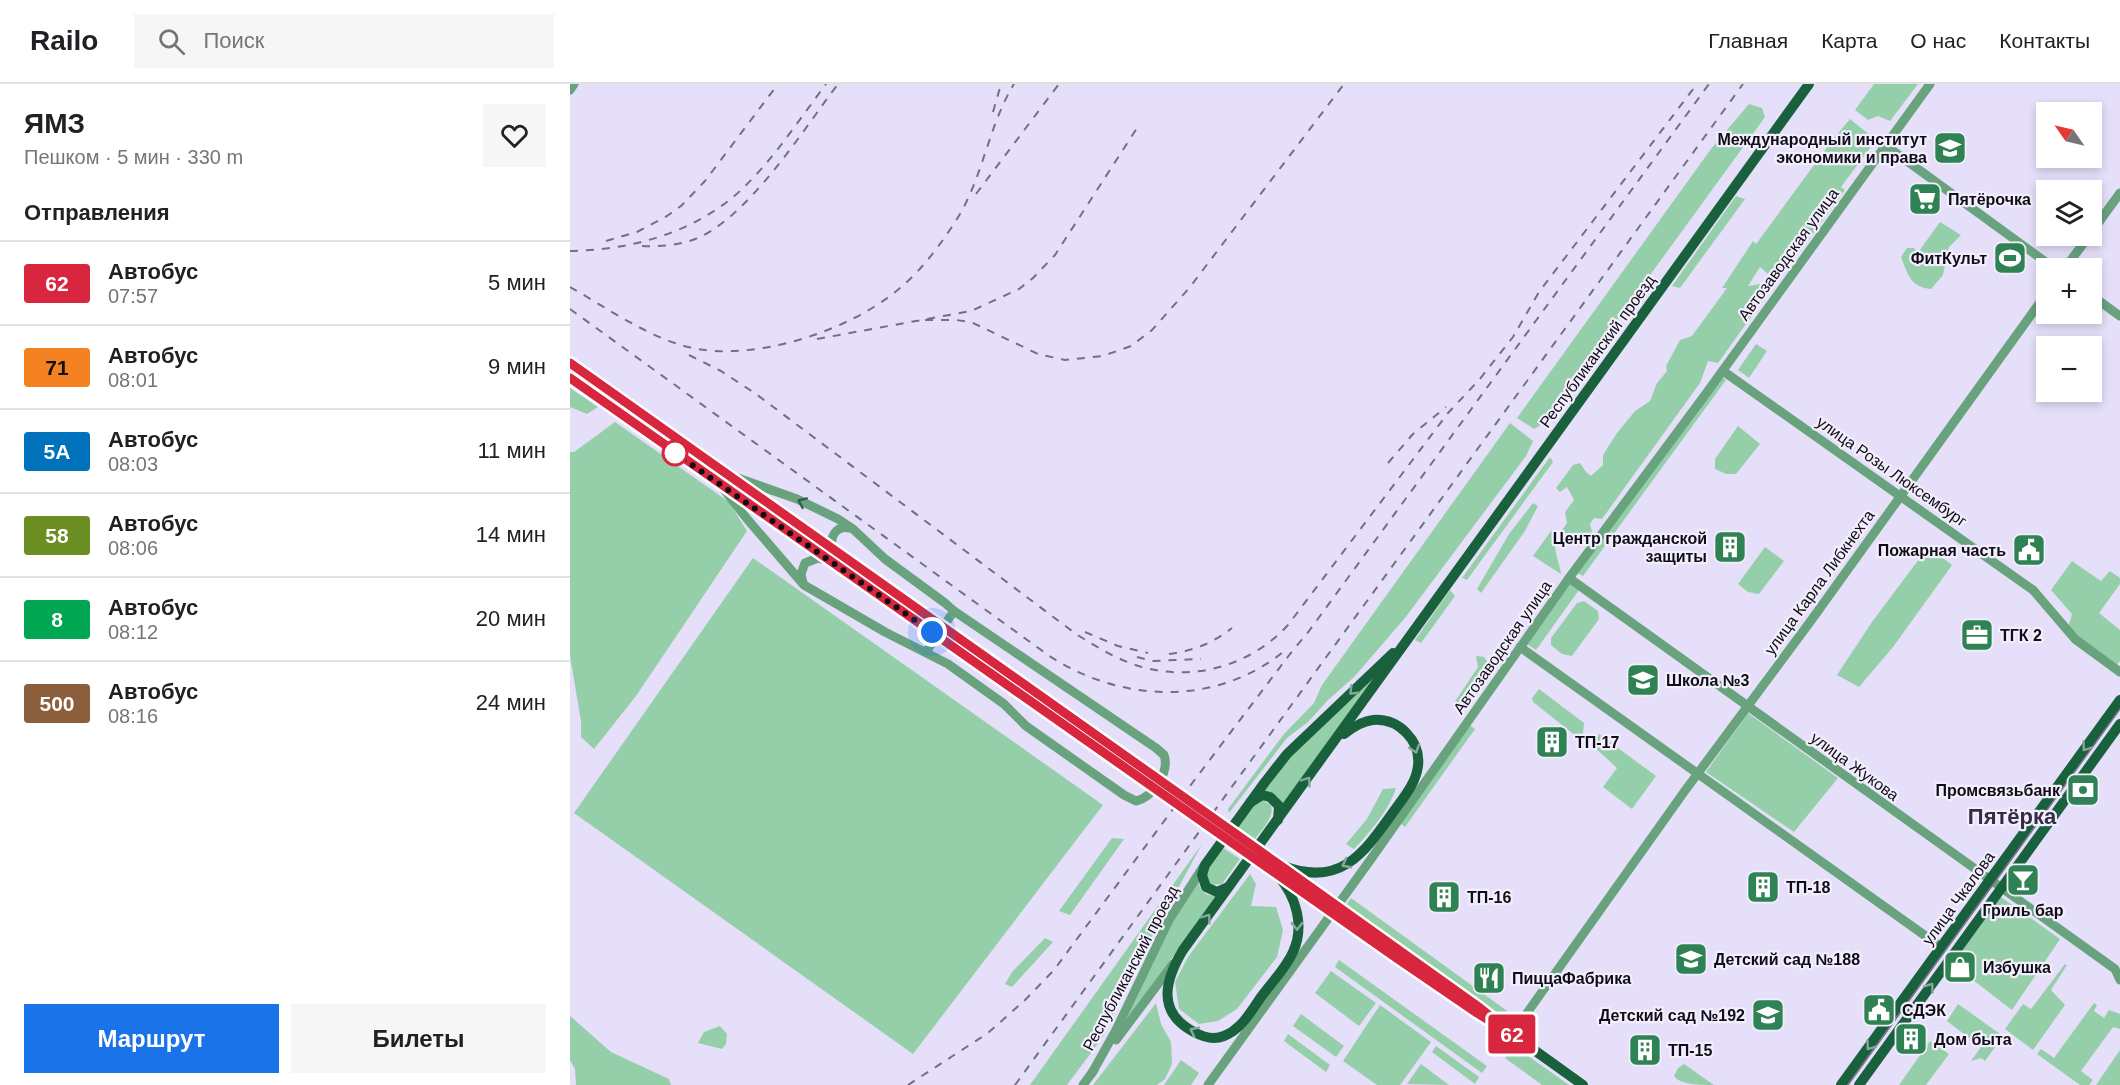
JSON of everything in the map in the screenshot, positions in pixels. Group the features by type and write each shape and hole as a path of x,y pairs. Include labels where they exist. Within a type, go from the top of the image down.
{"main road":[{"name":"Республиканский проезд","path":"1183,950 1809,84"},
{"path":"570,363 727,474 831,555"},
{"path":"570,378 720,485 831,555 1584,1085"},
{"name":"Республиканский проезд","path":"1205,865 1275,769 1300,741 1411,636"},
{"name":"улица Чкалова","path":"1841,1085 2120,700"},
{"path":"1278,870 1326,872 1352,862 1373,841 1410,788 1417,774 1418,755 1411,737 1393,723 1372,720 1363,722 1335,742"},
{"name":"улица Чкалова","path":"1859,1085 2120,724"},
{"path":"1248,805 1262,795 1270,796 1279,806 1278,820"},
{"path":"1205,865 1202,875 1206,887 1217,892 1224,891 1231,885"},
{"path":"1183,950 1170,975 1167,991 1169,1006 1177,1020 1194,1032 1215,1038 1234,1031 1245,1020 1293,953 1298,939 1299,923 1292,896 1278,870"}],"street":[{"path":"570,90 574,84"},
{"name":"Автозаводская улица","path":"1208,1085 1569,578 1723,371 1930,84"},
{"path":"1885,145 2040,258"},
{"path":"2102,218 2120,193"},
{"path":"2102,303 2120,316"},
{"name":"улица Карла Либкнехта","path":"1516,1037 1534,1003 1698,773 2036,308"},
{"name":"улица Розы Люксембург","path":"1723,371 2033,590 2075,639 2120,672"},
{"path":"720,485 804,585 885,632 948,664 1004,704 1026,726 1124,795 1136,801 1152,791 1166,766 1166,760 1161,752 954,611 885,560 853,529 838,519 797,499 727,474"},
{"path":"804,585 801,574 805,563 831,555 830,542 838,529 845,527 853,529"},
{"name":"улица Жукова","path":"1569,578 2115,969 2120,980"},
{"path":"926,652 954,611"},
{"path":"1520,647 1941,947"},
{"name":"Республиканский проезд","path":"1092,1073 1116,1030 1166,925 1205,865"},
{"name":"Республиканский проезд","path":"1083,1085 1183,950"}],"green space":[{"path":"1874,84 1918,84 1890,121 1878,116 1868,120 1855,110"},
{"path":"1749,104 1762,108 1765,117 1541,425 1534,429 1517,418 1711,149"},
{"path":"1850,119 1876,140 1841,187 1845,190 1776,281 1760,267 1748,286 1760,284 1771,289 1718,363 1708,361 1700,383 1602,519 1594,518 1590,524 1592,532 1581,546 1578,547 1577,539 1572,533 1558,537 1555,548 1561,574 1533,556 1551,531 1559,534 1567,523 1565,512 1574,500 1567,487 1560,492 1556,488 1573,465 1580,463 1591,476 1603,465 1603,455 1617,433 1635,411 1650,401 1657,383 1667,371 1666,366 1680,340 1692,336 1727,288 1722,288 1753,241 1756,244"},
{"path":"1736,196 1745,199 1680,288 1672,286"},
{"path":"1940,222 1961,235 1949,247 1943,275 1931,289 1924,288 1911,279 1901,257 1907,248 1919,251"},
{"path":"1756,344 1767,351 1749,378 1738,370"},
{"path":"1721,376 1726,380 1583,576 1578,573"},
{"path":"570,388 598,407 587,414 570,407"},
{"path":"615,422 729,502 747,531 636,696 594,749 581,737 581,721 570,656 570,452 574,452"},
{"path":"1510,423 1533,441 1526,456 1405,618 1354,677 1308,722 1287,738 1229,813 1228,809 1284,734 1314,703 1322,685"},
{"path":"1738,426 1760,444 1736,474 1726,474 1715,469 1715,459"},
{"path":"1550,457 1553,462 1467,580 1462,578"},
{"path":"1533,503 1538,506 1525,531 1481,593 1477,589 1509,534"},
{"path":"1765,547 1784,561 1759,594 1748,592 1738,584"},
{"path":"1928,547 1952,565 1950,568 1893,647 1859,687 1837,675 1872,622"},
{"path":"753,558 1103,805 913,1054 574,813"},
{"path":"2072,561 2101,581 2110,571 2120,578 2120,584 2099,613 2120,630 2120,661 2117,665 2068,628 2072,614 2051,590"},
{"path":"1570,584 1579,590 1536,650 1527,644"},
{"path":"1450,590 1455,596 1421,643 1415,640"},
{"path":"1584,601 1598,611 1599,619 1572,656 1562,654 1551,645 1551,638 1577,603"},
{"path":"1476,656 1484,657 1492,669 1463,710 1454,703 1478,667"},
{"path":"1373,679 1283,806 1275,796 1262,791 1301,744"},
{"path":"1539,689 1584,723 1583,734 1576,736 1533,702 1532,698"},
{"path":"1748,713 1838,778 1794,832 1706,772"},
{"path":"1468,724 1475,729 1405,827 1399,822"},
{"path":"1599,734 1656,776 1632,809 1603,787 1617,768 1592,745"},
{"path":"1396,788 1384,812 1354,849 1346,844 1367,819 1383,789"},
{"path":"1263,800 1271,805 1271,814 1255,839 1238,827 1253,806"},
{"path":"1112,838 1124,839 1070,915 1059,911"},
{"path":"1202,844 1135,968 1102,1038 1067,1085 1030,1085"},
{"path":"1223,848 1240,859 1222,884 1210,885 1206,880 1207,870"},
{"path":"1250,874 1256,884 1251,906 1276,907 1283,930 1277,957 1237,1009 1218,1021 1199,1024 1179,1009 1175,982 1188,957"},
{"path":"1198,881 1205,893 1219,895 1126,1020 1166,932"},
{"path":"2001,897 2060,939 2012,1010 1969,977 1972,972 1970,957 1963,950"},
{"path":"1351,898 1510,1013 1506,1019 1346,905"},
{"path":"1045,938 1053,942 1012,987 1005,984 1012,972"},
{"path":"1339,960 1487,1066 1482,1073 1335,967"},
{"path":"2065,964 2067,965 2051,990 2065,1005 2033,1050 2005,1029 2023,1004 2031,1009"},
{"path":"1331,971 1376,1003 1359,1026 1315,993"},
{"path":"1156,1003 1161,1024 1171,1042 1172,1064 1165,1079 1157,1085 1093,1085"},
{"path":"2094,1003 2097,1005 2094,1011 2104,1018 2109,1010 2120,1014 2120,1029 2113,1027 2081,1071 2093,1080 2089,1085 2080,1085 2037,1054 2041,1049 2054,1058"},
{"path":"1958,1004 2003,1036 1985,1061 1981,1058 1971,1061 1981,1047 1947,1021"},
{"path":"1380,1005 1431,1042 1400,1085 1377,1085 1343,1061"},
{"path":"1301,1014 1344,1046 1336,1057 1293,1026"},
{"path":"570,1016 611,1052 669,1079 671,1085 576,1085 575,1069 570,1060"},
{"path":"720,1026 727,1034 726,1044 722,1049 698,1043 704,1032"},
{"path":"1288,1034 1330,1065 1326,1072 1284,1041"},
{"path":"1930,1041 1949,1054 1926,1085 1899,1085"},
{"path":"1436,1046 1479,1077 1475,1084 1432,1052"},
{"path":"1514,1046 1569,1085 1542,1085 1505,1058"},
{"path":"2120,1050 2120,1085 2096,1085"},
{"path":"1181,1060 1199,1073 1191,1085 1164,1085"},
{"path":"1421,1064 1449,1085 1407,1084"},
{"path":"1684,1064 1714,1085 1691,1084 1677,1079 1674,1076 1678,1068"}],"tram line":[{"path":"1848,1085 2120,709"}],"railway":[{"path":"606,241 637,232 681,206 705,181 778,84"},
{"path":"570,251 638,243 682,228 722,206 764,166 826,84"},
{"path":"642,246 679,244 700,237 739,209 793,146 838,84"},
{"path":"993,112 1001,84"},
{"path":"570,287 657,336 688,347 714,351 742,351 800,340 855,318 879,304 909,280 947,234 968,198 998,116 1014,84"},
{"path":"976,194 1059,84"},
{"path":"925,320 971,322 1038,354 1065,360 1103,356 1131,346 1152,330 1190,287 1344,84"},
{"path":"689,355 721,371 756,394 1076,634 1094,645 1125,661 1146,668 1168,672 1212,669 1253,653 1288,625 1448,413 1479,380 1513,337 1539,292 1697,84"},
{"path":"908,1085 988,1033 1054,970 1193,782 1309,631 1709,84"},
{"path":"1015,1085 1743,84"},
{"path":"817,339 971,311 1019,289 1055,255 1139,125"},
{"path":"570,309 1048,655 1077,671 1107,683 1138,690 1170,692 1201,689 1232,681 1261,667 1288,648"},
{"path":"1388,463 1413,434 1446,407"},
{"path":"1169,654 1202,646 1232,628"},
{"path":"1085,632 1118,646 1148,653"},
{"path":"1137,657 1153,661 1201,659"}],"bus line":[{"name":"62","path":"570,363 1281,866 1480,1008 1516,1037 1395,957 570,378"}],"place":[{"name":"Международный институт экономики и права","path":"1950,148"},
{"name":"Пятёрочка","path":"1925,199"},
{"name":"ФитКульт","path":"2010,258"},
{"name":"Центр гражданской защиты","path":"1730,547"},
{"name":"Пожарная часть","path":"2029,550"},
{"name":"ТГК 2","path":"1977,635"},
{"name":"Школа №3","path":"1643,680"},
{"name":"ТП-17","path":"1552,742"},
{"name":"Промсвязьбанк","path":"2083,790"},
{"name":"Гриль бар","path":"2023,880"},
{"name":"ТП-18","path":"1763,887"},
{"name":"ТП-16","path":"1444,897"},
{"name":"Детский сад №188","path":"1691,959"},
{"name":"Избушка","path":"1960,967"},
{"name":"ПиццаФабрика","path":"1489,978"},
{"name":"СДЭК","path":"1879,1010"},
{"name":"Детский сад №192","path":"1768,1015"},
{"name":"Дом быта","path":"1911,1039"},
{"name":"ТП-15","path":"1645,1050"}],"district":[{"name":"Пятёрка","path":"2012,816"}],"route":[{"path":"675,453 932,632"}]}
